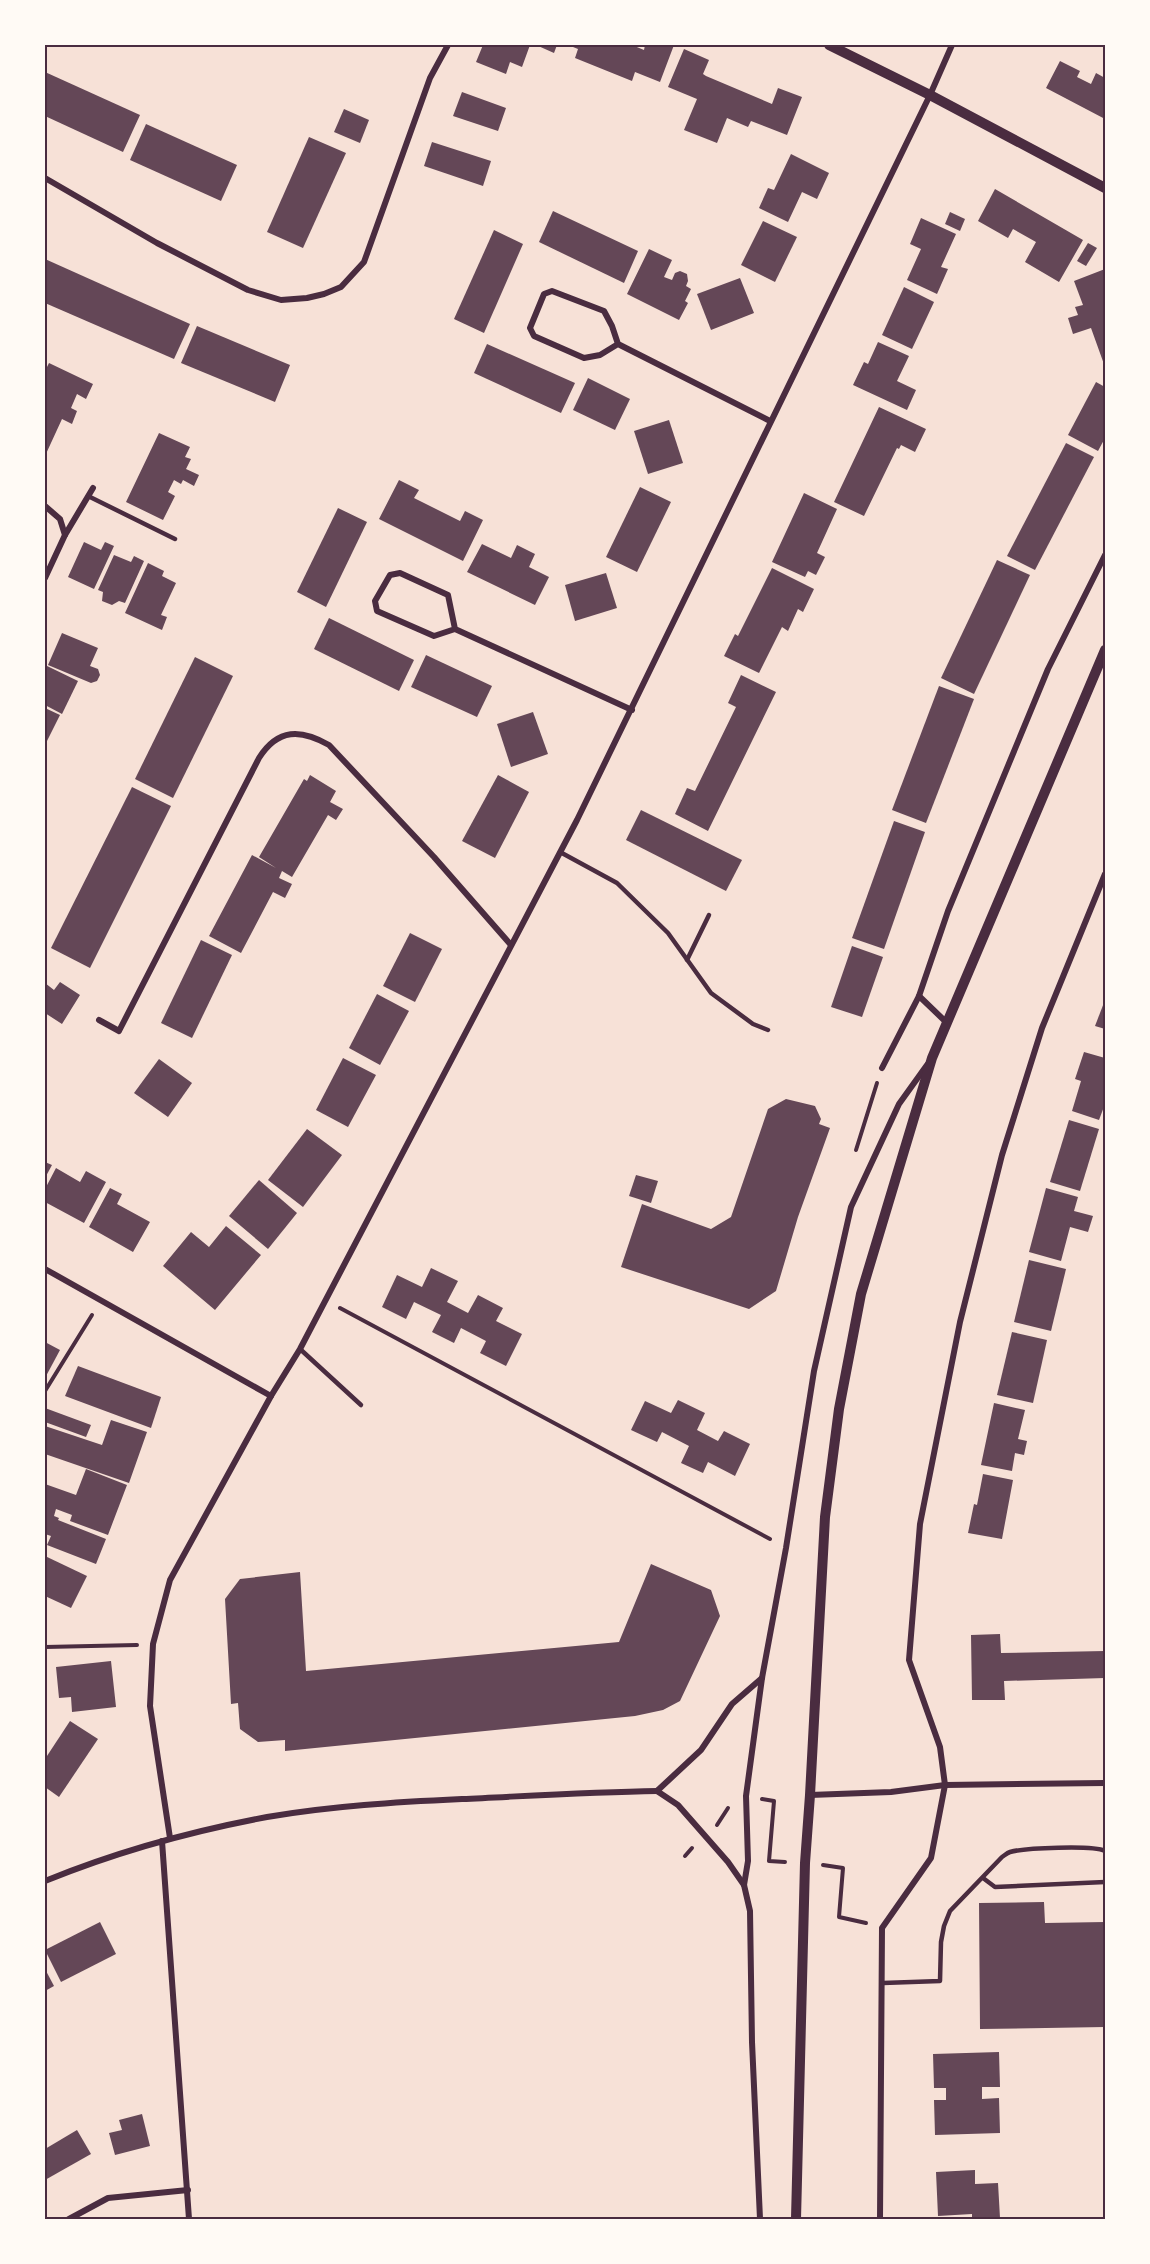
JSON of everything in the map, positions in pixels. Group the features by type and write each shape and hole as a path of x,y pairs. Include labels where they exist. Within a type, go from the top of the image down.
{"street":[{"path":"45,178 157,243 248,290 281,300 324,294 341,287 364,262 430,78 448,45"},
{"path":"829,45 930,95 1105,188"},
{"path":"170,1838 150,1706 153,1644 170,1580 300,1349 632,711 770,421 930,95 952,45"},
{"path":"618,344 600,355 584,358 534,336 530,328 544,294 552,291 604,311 618,344 770,421"},
{"path":"45,578 65,534 93,488"},
{"path":"45,506 60,519 65,534"},
{"path":"882,1068 919,996 948,911 1048,669 1105,555"},
{"path":"455,629 448,595 400,573 390,575 375,601 377,610 434,636 455,629 632,711"},
{"path":"796,2219 805,1863 825,1517 839,1409 861,1294 932,1058 1105,650"},
{"path":"99,1020 119,1031 259,758 267,745 286,735 299,733 313,736 329,745 434,857 511,945"},
{"path":"880,2219 882,1928 931,1858 945,1785 940,1747 909,1660 920,1524 960,1322 1002,1155 1042,1028 1105,874"},
{"path":"919,996 946,1022"},
{"path":"744,1885 748,1862 746,1796 762,1678 786,1548 814,1371 851,1207 899,1104 932,1058"},
{"path":"45,1269 272,1396"},
{"path":"657,1791 701,1750 732,1704 762,1678"},
{"path":"810,1795 891,1792 945,1785 1105,1783"},
{"path":"45,1881 170,1838 267,1817 346,1807 581,1793 657,1791 678,1805 728,1862 744,1885 750,1911 752,2042 760,2219"},
{"path":"162,1841 189,2219"},
{"path":"69,2219 108,2198 188,2190"}],"lane":[{"path":"88,496 175,538"},
{"path":"560,852 617,883 668,933 711,993 753,1024 768,1030"},
{"path":"687,960 709,915"},
{"path":"300,1349 362,1405"},
{"path":"883,1983 940,1981 941,1941 950,1911 991,1868 1010,1852 1081,1848 1105,1851"},
{"path":"983,1878 996,1887 1105,1882"}],"path":[{"path":"45,1391 101,1300"},
{"path":"324,1300 786,1548"},
{"path":"45,1647 153,1644"}],"building":[{"path":"483,45 530,45 522,67 510,62 506,74 476,62"},
{"path":"536,45 557,45 554,53"},
{"path":"568,45 632,45 644,50 645,45 674,45 660,82 635,72 632,81 575,58 578,49"},
{"path":"684,49 709,60 703,74 706,76 772,104 778,88 802,97 787,135 751,121 748,127 727,118 717,143 684,130 697,99 668,87"},
{"path":"1060,61 1080,71 1077,77 1091,84 1096,73 1105,78 1105,119 1046,88"},
{"path":"45,72 140,115 123,152 45,116"},
{"path":"462,92 506,108 498,131 453,116"},
{"path":"344,109 369,120 360,143 334,132"},
{"path":"146,124 237,165 221,201 130,160"},
{"path":"309,137 346,153 303,248 267,232"},
{"path":"432,142 491,161 483,186 424,166"},
{"path":"791,154 829,173 817,199 802,192 788,222 759,208 768,188 774,190"},
{"path":"995,189 1083,240 1059,282 1025,262 1036,242 1013,229 1008,238 978,221"},
{"path":"553,211 638,251 624,283 539,242"},
{"path":"950,212 965,219 960,231 945,224"},
{"path":"921,218 956,234 941,267 948,269 937,294 907,280 921,249 910,244"},
{"path":"763,221 797,237 775,282 741,265"},
{"path":"494,230 523,244 484,333 454,319"},
{"path":"1088,243 1097,248 1086,266 1077,261"},
{"path":"649,249 672,260 664,277 672,280 675,273 680,271 687,274 686,286 691,289 685,301 688,303 679,320 627,294"},
{"path":"45,259 190,324 174,359 45,303"},
{"path":"1105,269 1105,367 1091,328 1073,334 1068,318 1078,315 1075,307 1083,305 1074,281"},
{"path":"740,278 754,313 711,330 697,294"},
{"path":"904,287 934,302 912,349 882,335"},
{"path":"197,326 290,365 275,402 181,363"},
{"path":"878,342 909,356 897,381 916,390 907,410 853,385 864,362 868,364"},
{"path":"487,344 575,383 561,413 474,373"},
{"path":"49,363 93,384 86,399 77,394 71,408 77,411 72,424 62,419 45,456 45,371"},
{"path":"588,378 630,399 615,430 573,410"},
{"path":"1096,382 1105,387 1105,438 1098,451 1068,435"},
{"path":"879,407 926,429 915,452 901,445 899,449 897,448 864,516 834,502"},
{"path":"669,420 683,463 648,474 634,431"},
{"path":"159,433 190,447 185,457 191,459 186,469 199,475 194,486 183,480 181,484 174,480 168,492 175,496 163,520 126,502"},
{"path":"1066,443 1094,457 1035,570 1007,556"},
{"path":"399,480 419,490 414,498 460,521 465,511 483,520 463,561 379,519"},
{"path":"640,487 671,502 637,572 606,557"},
{"path":"804,493 837,509 817,553 825,557 816,575 808,571 805,577 772,562"},
{"path":"338,508 367,522 326,607 297,592"},
{"path":"84,542 101,550 105,542 114,546 94,589 68,577"},
{"path":"482,544 511,558 517,545 535,554 529,567 549,577 535,605 467,572"},
{"path":"114,555 131,562 134,556 144,561 125,603 119,601 112,605 102,601 103,592 98,590"},
{"path":"997,560 1030,575 974,694 941,678"},
{"path":"148,563 164,571 162,576 176,583 161,615 167,617 162,630 125,613"},
{"path":"772,568 814,589 803,612 798,609 788,631 782,627 759,673 724,656 735,634 738,636"},
{"path":"606,573 617,608 575,621 565,585"},
{"path":"329,618 414,660 399,691 314,649"},
{"path":"62,633 98,648 90,666 98,669 100,675 97,681 91,683 48,665"},
{"path":"426,655 492,686 477,717 411,687"},
{"path":"195,657 233,676 173,798 135,779"},
{"path":"45,665 78,681 62,714 45,705"},
{"path":"741,675 776,692 708,831 675,814 687,788 695,791 736,707 728,703"},
{"path":"939,686 974,699 926,823 892,810"},
{"path":"45,708 60,715 45,745"},
{"path":"533,712 548,754 511,767 497,724"},
{"path":"310,775 336,791 330,802 343,809 336,820 328,815 292,877 282,871 279,878 292,884 285,898 273,892 241,953 209,936 252,855 276,868 259,857 304,779 307,781"},
{"path":"498,775 529,792 495,858 462,841"},
{"path":"132,787 171,806 90,968 51,948"},
{"path":"641,810 742,860 726,891 626,840"},
{"path":"894,821 925,832 884,949 852,938"},
{"path":"410,933 442,949 415,1002 383,986"},
{"path":"201,940 232,955 192,1038 161,1023"},
{"path":"852,946 883,957 862,1017 831,1007"},
{"path":"60,982 80,995 62,1024 45,1013 45,983 54,990"},
{"path":"377,994 409,1011 380,1065 349,1048"},
{"path":"1105,1000 1105,1029 1095,1026"},
{"path":"1084,1052 1105,1058 1105,1104 1099,1120 1072,1111 1081,1081 1075,1079"},
{"path":"343,1058 376,1075 348,1127 316,1110"},
{"path":"159,1059 192,1083 168,1117 134,1093"},
{"path":"786,1099 815,1106 821,1119 819,1124 830,1128 798,1217 776,1291 749,1309 621,1267 642,1204 711,1229 731,1217 768,1109"},
{"path":"1069,1120 1099,1129 1080,1191 1050,1182"},
{"path":"307,1129 342,1155 303,1207 268,1180"},
{"path":"45,1162 52,1165 45,1178"},
{"path":"56,1168 80,1182 86,1171 106,1182 84,1223 45,1202 45,1189"},
{"path":"636,1175 658,1181 651,1203 629,1196"},
{"path":"259,1180 297,1213 268,1249 229,1216"},
{"path":"110,1188 122,1194 117,1204 150,1222 133,1252 89,1227"},
{"path":"1046,1188 1078,1197 1074,1211 1093,1216 1088,1232 1070,1227 1061,1261 1029,1252"},
{"path":"226,1226 261,1255 215,1310 163,1266 191,1232 209,1247"},
{"path":"1029,1260 1066,1269 1051,1331 1014,1322"},
{"path":"431,1268 458,1281 447,1302 468,1313 478,1295 503,1308 496,1321 522,1334 506,1366 480,1353 486,1341 461,1328 454,1343 432,1332 441,1315 414,1302 406,1319 382,1307 397,1275 422,1287"},
{"path":"1012,1332 1047,1340 1033,1403 997,1395"},
{"path":"45,1342 60,1350 45,1378"},
{"path":"78,1366 161,1397 151,1428 65,1396"},
{"path":"678,1400 705,1413 697,1430 718,1441 724,1431 750,1444 735,1476 708,1462 703,1473 681,1463 689,1446 662,1432 657,1442 631,1430 645,1401 671,1413"},
{"path":"994,1403 1025,1410 1018,1439 1027,1441 1024,1455 1015,1453 1012,1471 981,1465"},
{"path":"45,1408 91,1425 86,1437 45,1422"},
{"path":"111,1420 147,1432 129,1483 45,1454 45,1426 102,1445"},
{"path":"86,1469 127,1485 108,1535 70,1521 72,1515 56,1509 54,1516 59,1518 58,1520 106,1539 96,1564 47,1545 51,1536 45,1534 45,1484 76,1495"},
{"path":"983,1474 1013,1480 1002,1539 968,1533 974,1504 977,1505"},
{"path":"45,1556 87,1576 71,1608 45,1596"},
{"path":"651,1564 711,1590 720,1616 680,1701 663,1710 635,1716 285,1751 285,1740 258,1742 240,1729 238,1703 231,1704 225,1599 240,1579 300,1572 306,1671 619,1642"},
{"path":"1000,1634 1001,1653 1105,1651 1105,1678 1004,1681 1005,1700 972,1700 971,1635"},
{"path":"111,1661 116,1707 72,1712 71,1697 59,1698 56,1667"},
{"path":"70,1721 98,1739 59,1797 45,1787 45,1759"},
{"path":"1044,1902 1045,1923 1105,1922 1105,2027 980,2029 979,1903"},
{"path":"100,1922 116,1954 61,1982 45,1950"},
{"path":"45,1969 54,1986 45,1991"},
{"path":"999,2052 1000,2087 982,2087 982,2099 999,2098 1000,2133 935,2135 934,2100 946,2100 946,2088 934,2088 933,2054"},
{"path":"142,2114 150,2146 115,2155 109,2133 122,2130 119,2120"},
{"path":"77,2130 91,2154 45,2180 45,2149"},
{"path":"975,2170 975,2184 998,2183 1000,2218 972,2219 972,2214 938,2216 936,2172"}]}
